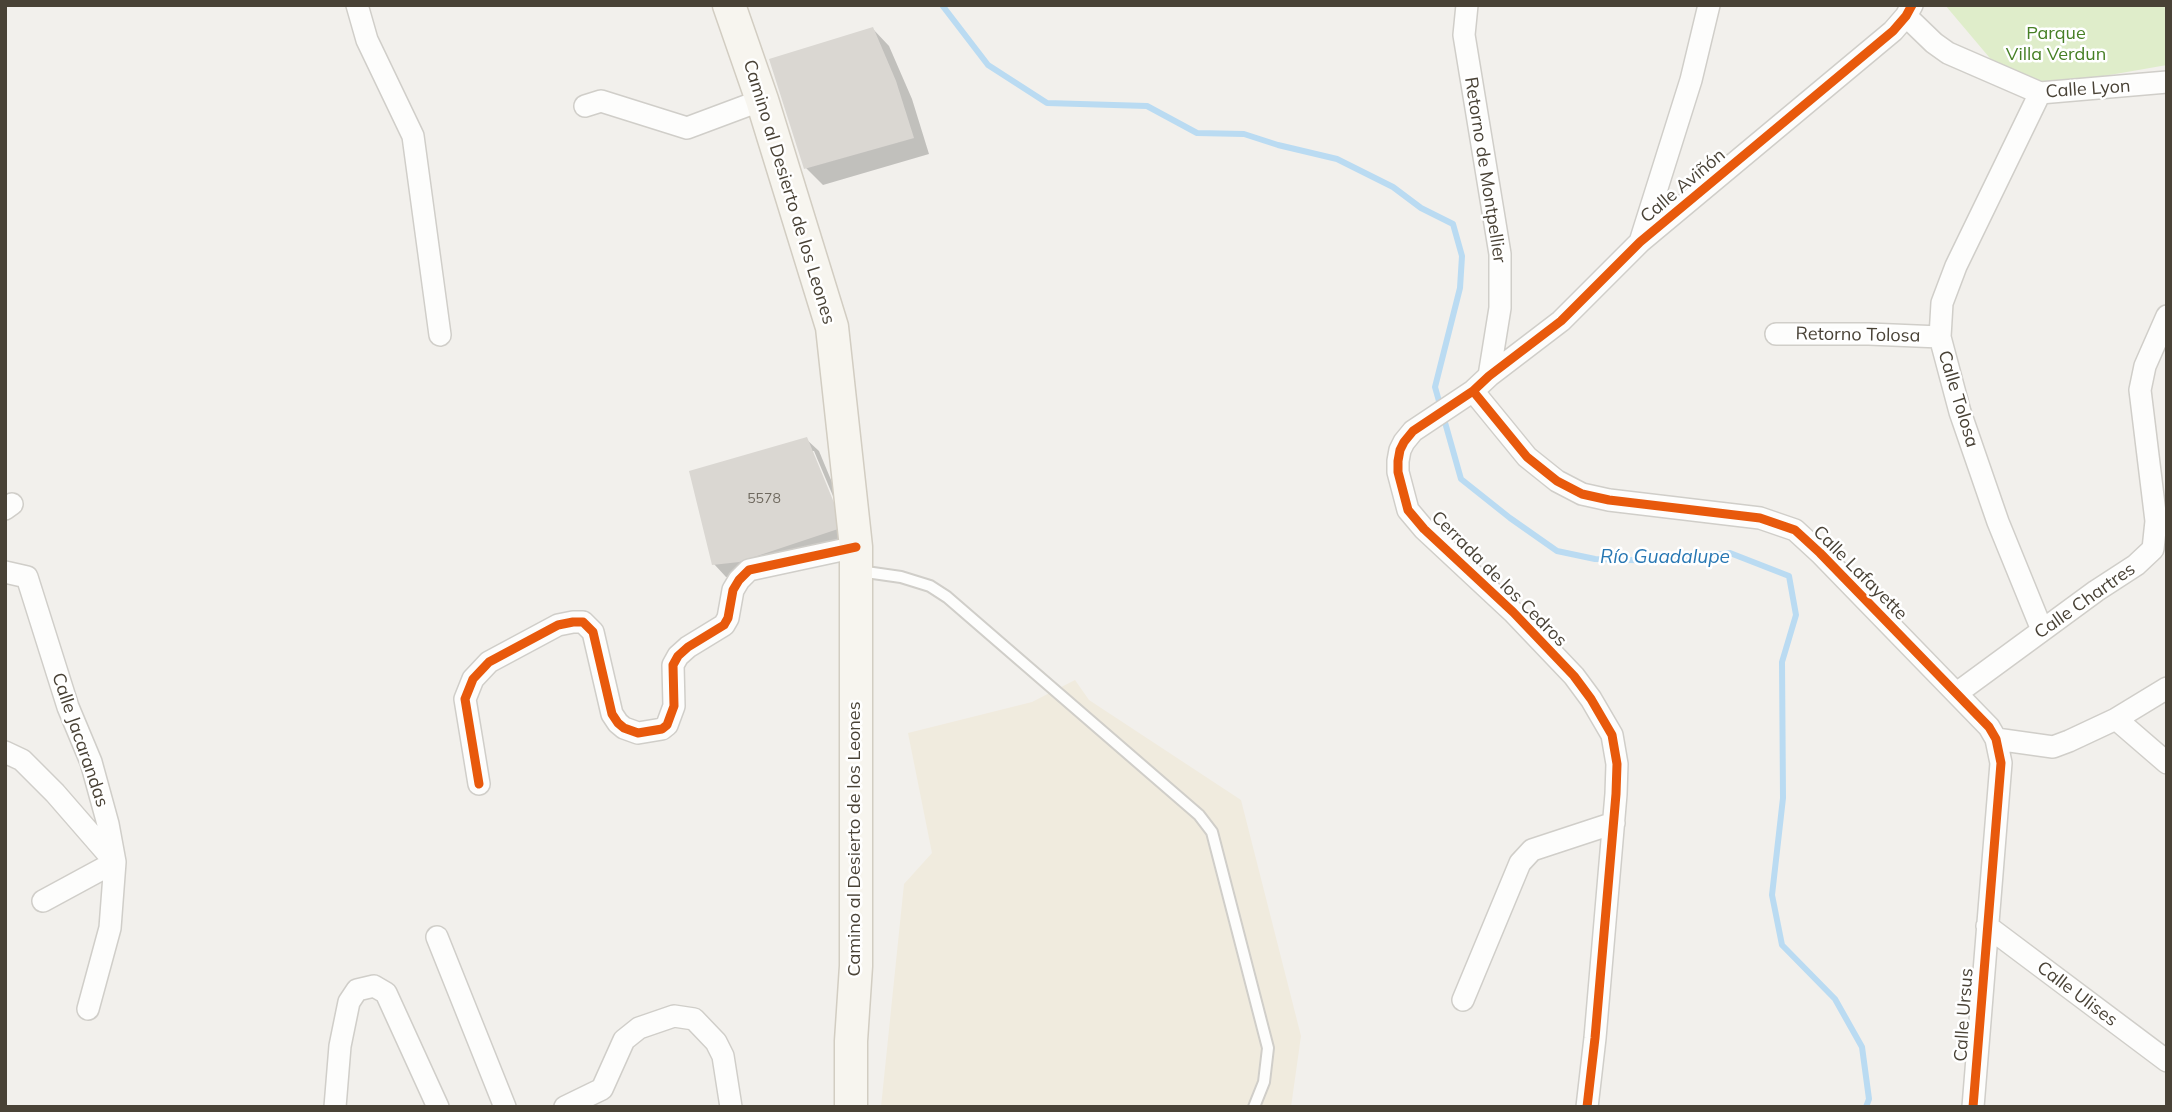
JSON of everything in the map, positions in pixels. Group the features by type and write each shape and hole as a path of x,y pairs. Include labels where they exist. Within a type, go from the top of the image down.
{"main road":[{"name":"Camino al Desierto de los Leones","path":"729,5 762,100 832,327 856,559 856,966 851,1041 851,1107"}],"street":[{"path":"357,5 367,40 412,136 440,335"},
{"name":"Retorno de Montpellier","path":"1467,5 1464,35 1500,254 1500,308 1476,387"},
{"path":"1640,242 1690,80 1709,5"},
{"name":"Calle Aviñón","path":"1476,387 1561,321 1640,242 1893,31 1909,10"},
{"name":"Calle Lyon","path":"1909,10 1934,43 1948,53 2039,93 2167,82"},
{"name":"Calle Tolosa","path":"2039,93 1956,266 1942,303 1940,337 1960,412 1998,522 2042,630"},
{"path":"585,106 601,101 687,128 762,100"},
{"name":"Calle Chartres","path":"1957,693 2136,565 2152,549 2156,521 2140,390 2145,366 2167,316"},
{"name":"Retorno Tolosa","path":"1776,334 1940,337"},
{"name":"Cerrada de los Cedros","path":"1476,387 1413,431 1404,442 1398,461 1408,510 1424,529 1513,612 1574,676 1612,735 1617,764 1614,823 1587,1107"},
{"name":"Calle Lafayette","path":"1476,387 1527,457 1556,481 1582,494 1609,500 1760,518 1795,530 1957,693 1989,727 1996,739"},
{"path":"479,784 465,699 473,679 489,662 558,625 583,622 593,632 612,714 618,723 638,733 662,729 667,725 674,706 673,665 688,647 724,625 728,618 733,590 749,570 856,559"},
{"name":"Calle Jacarandas","path":"5,572 27,577 68,707 91,762 116,862 110,928 88,1009"},
{"path":"1987,926 2001,763 1996,739 2053,747 2116,719 2167,688"},
{"path":"2116,719 2167,763"},
{"path":"5,752 22,760 116,862 43,901"},
{"path":"1464,1000 1520,863 1532,850 1614,823"},
{"name":"Calle Ulises","path":"1987,926 2167,1061"},
{"name":"Calle Ursus","path":"1973,1107 1987,926"},
{"path":"437,937 505,1107"},
{"path":"335,1107 340,1046 349,1002 356,990 374,986 386,993 438,1107"},
{"path":"565,1107 602,1089 624,1040 639,1028 674,1016 694,1019 716,1042 723,1056 731,1107"}],"lane":[{"path":"856,559 930,586 947,597 1199,815 1212,832 1268,1048 1264,1082 1254,1107"}],"shaded area":[{"path":"1075,680 1089,700 1241,800 1301,1036 1291,1107 881,1107 904,884 932,853 908,733 1032,702"}],"green space":[{"name":"Parque Villa Verdun","path":"1945,5 2167,5 2167,65 2058,84 2005,76"}],"building":[{"path":"873,27 896,81 914,138 804,169 769,59"},
{"path":"807,437 844,527 739,562 712,565 689,471"}],"waterway":[{"name":"Río Guadalupe","path":"942,5 988,65 1047,103 1147,106 1197,133 1244,134 1337,159 1393,187 1421,208 1453,224 1462,256 1460,288 1435,387 1461,479 1557,551 1595,559 1666,561 1730,553 1789,576 1796,615 1782,662 1783,798 1772,895 1782,945 1835,999 1862,1047 1869,1099 1866,1107"}],"cycle path":[{"path":"1587,1107 1616,794 1617,764 1612,735 1574,676 1513,612 1424,529 1408,510 1398,472 1400,450 1413,431 1473,391 1561,321 1640,242 1893,31 1912,5"},
{"path":"1473,391 1527,457 1557,481 1582,494 1609,500 1760,518 1795,530 1989,727 1996,739 2001,763 1973,1107"},
{"path":"479,784 465,699 473,679 489,662 558,625 583,622 593,632 612,714 618,723 638,733 662,729 667,725 674,706 673,665 688,647 724,625 728,618 733,590 749,570 856,547"}]}
